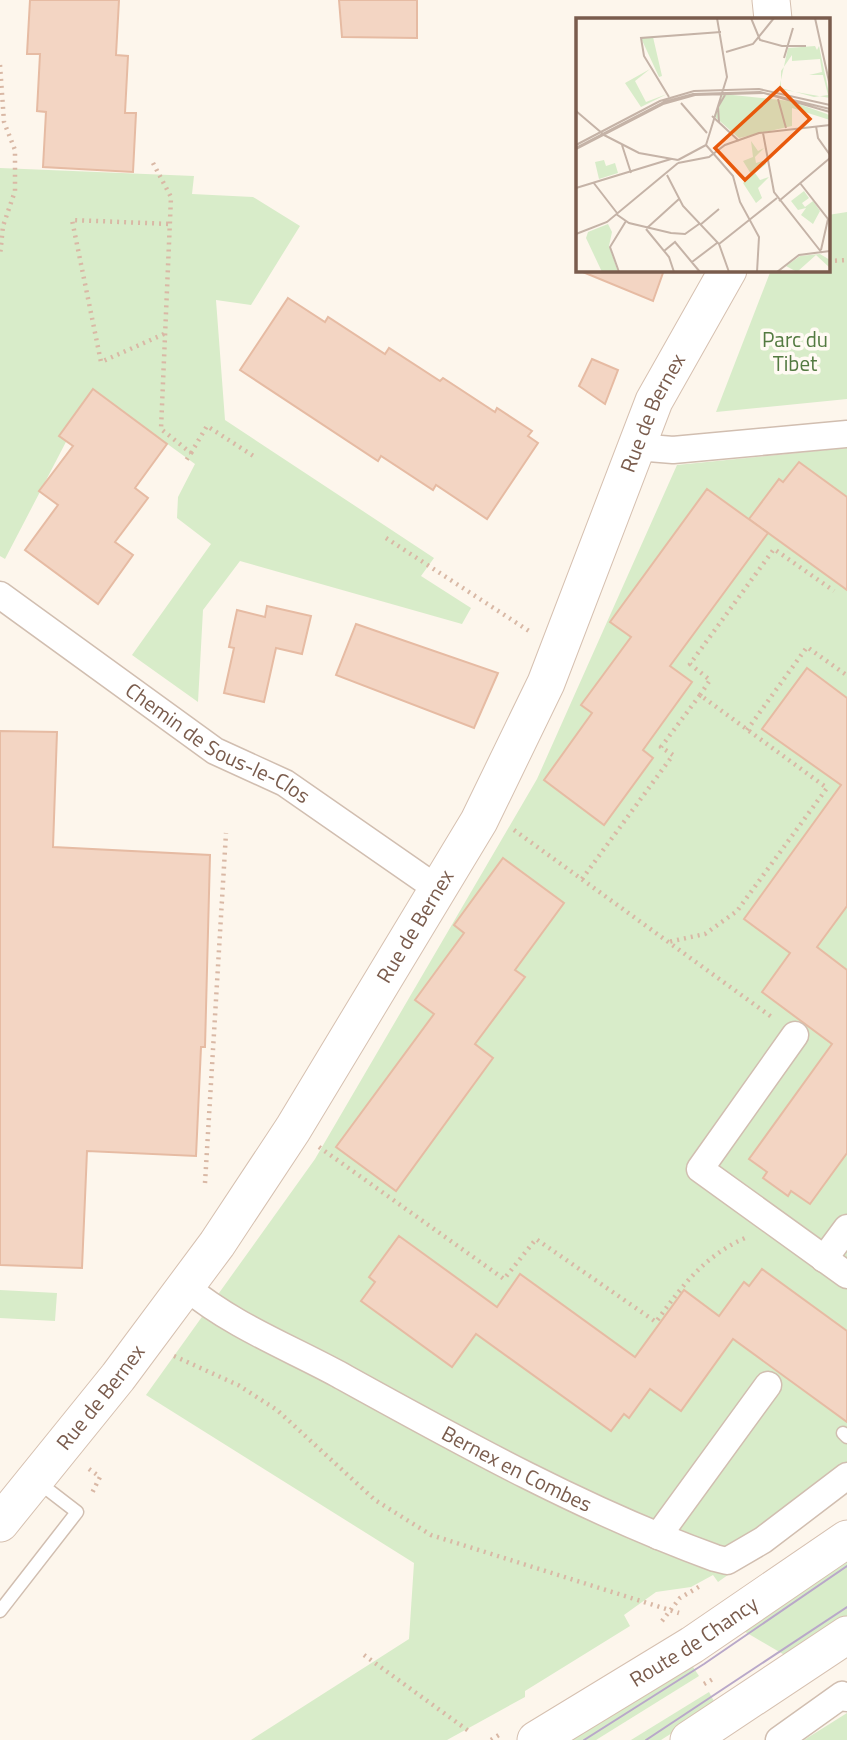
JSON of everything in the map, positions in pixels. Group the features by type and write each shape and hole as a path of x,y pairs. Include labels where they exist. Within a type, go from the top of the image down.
{"street":[{"path":"771,0 773,18"},
{"name":"Rue de Bernex","path":"0,1524 186,1287 293,1129 480,821 532,716 664,379 727,271"},
{"path":"636,447 673,450 842,440"},
{"name":"Chemin de Sous-le-Clos","path":"0,595 215,751 285,783 439,890"},
{"path":"795,1035 700,1169 847,1276"},
{"path":"824,1259 847,1228"},
{"name":"Bernex en Combes","path":"186,1287 207,1304 259,1335 300,1353 517,1472 658,1536 727,1561 763,1540 847,1476"},
{"path":"658,1536 768,1385"},
{"name":"Route de Chancy","path":"536,1740 709,1634 847,1539"},
{"path":"689,1740 847,1635"},
{"path":"779,1740 844,1696"}],"lane":[{"path":"0,1611 77,1512 35,1480"}],"path":[{"path":"0,65 4,122 15,150 15,191 2,227 0,256"},
{"path":"153,163 171,197 160,429 191,453"},
{"path":"164,334 101,362 72,220 170,224"},
{"path":"185,463 207,426 255,457"},
{"path":"386,538 538,637"},
{"path":"582,879 673,755 661,747 710,680 690,664 774,549 834,591"},
{"path":"747,730 807,648 845,674 847,671"},
{"path":"668,942 705,934 737,911 827,788 700,695"},
{"path":"507,825 795,1035"},
{"path":"205,1183 226,833"},
{"path":"316,1145 505,1279 536,1239 656,1322 688,1277 723,1248 776,1224"},
{"path":"170,1355 238,1385 277,1410 375,1500 430,1535 669,1611 680,1598 695,1590"},
{"path":"86,1466 100,1477 90,1496"},
{"path":"364,1655 470,1732"}],"green space":[{"path":"0,168 194,176 192,194 253,197 300,226 251,305 216,300 225,420 434,558 421,576 471,608 462,624 240,561 203,610 198,702 132,655 211,544 177,518 178,497 195,464 93,390 5,559 0,556"},
{"name":"Parc du Tibet","path":"847,212 847,399 716,412 771,271 830,271 830,215"},
{"path":"847,448 847,1490 718,1582 713,1575 691,1587 656,1592 624,1615 630,1626 525,1691 525,1697 447,1740 251,1740 409,1639 414,1563 146,1395 315,1159 537,779 677,465"},
{"path":"0,1290 57,1293 55,1321 0,1318"},
{"path":"847,1558 847,1616 788,1657 742,1630"},
{"path":"691,1664 699,1676 596,1740 571,1740"},
{"path":"709,1692 716,1705 661,1740 631,1740"},
{"path":"847,1713 847,1740 804,1740"}],"building":[{"path":"30,0 119,0 116,55 128,56 125,113 136,113 133,172 43,167 46,112 37,111 40,54 27,54"},
{"path":"339,0 417,0 417,38 342,37"},
{"path":"580,271 664,271 653,301"},
{"path":"288,298 325,322 328,317 385,354 389,348 440,381 443,378 495,412 497,408 532,431 528,436 538,443 487,519 436,485 433,490 381,456 378,461 240,370"},
{"path":"592,359 618,370 605,404 579,386"},
{"path":"93,389 167,444 135,488 148,498 115,542 133,555 98,604 25,550 58,505 39,491 73,446 59,436"},
{"path":"799,462 847,497 847,590 749,519 779,479 783,482"},
{"path":"707,489 768,533 670,666 692,682 643,750 653,758 604,825 544,780 592,713 581,705 631,637 610,622"},
{"path":"267,606 311,616 302,654 276,648 264,702 224,693 234,648 229,647 237,610 265,617"},
{"path":"356,624 498,673 474,728 336,675"},
{"path":"807,668 847,698 847,906 817,947 847,970 847,1153 810,1204 791,1191 788,1196 763,1178 767,1172 749,1159 832,1044 762,992 790,953 744,919 841,785 762,729"},
{"path":"0,731 57,732 53,847 210,855 205,1047 201,1047 196,1156 87,1151 82,1268 0,1265"},
{"path":"503,858 564,903 515,970 525,977 475,1044 493,1058 396,1191 336,1147 434,1014 415,1000 464,933 454,925"},
{"path":"399,1236 497,1307 520,1274 635,1357 684,1290 719,1316 744,1282 749,1286 762,1269 847,1331 847,1422 733,1339 681,1411 650,1389 629,1418 624,1414 611,1431 476,1334 452,1367 361,1301 375,1282 369,1277"}],"tram line":[{"path":"584,1740 704,1664 847,1566"},
{"path":"646,1740 847,1607"}]}
